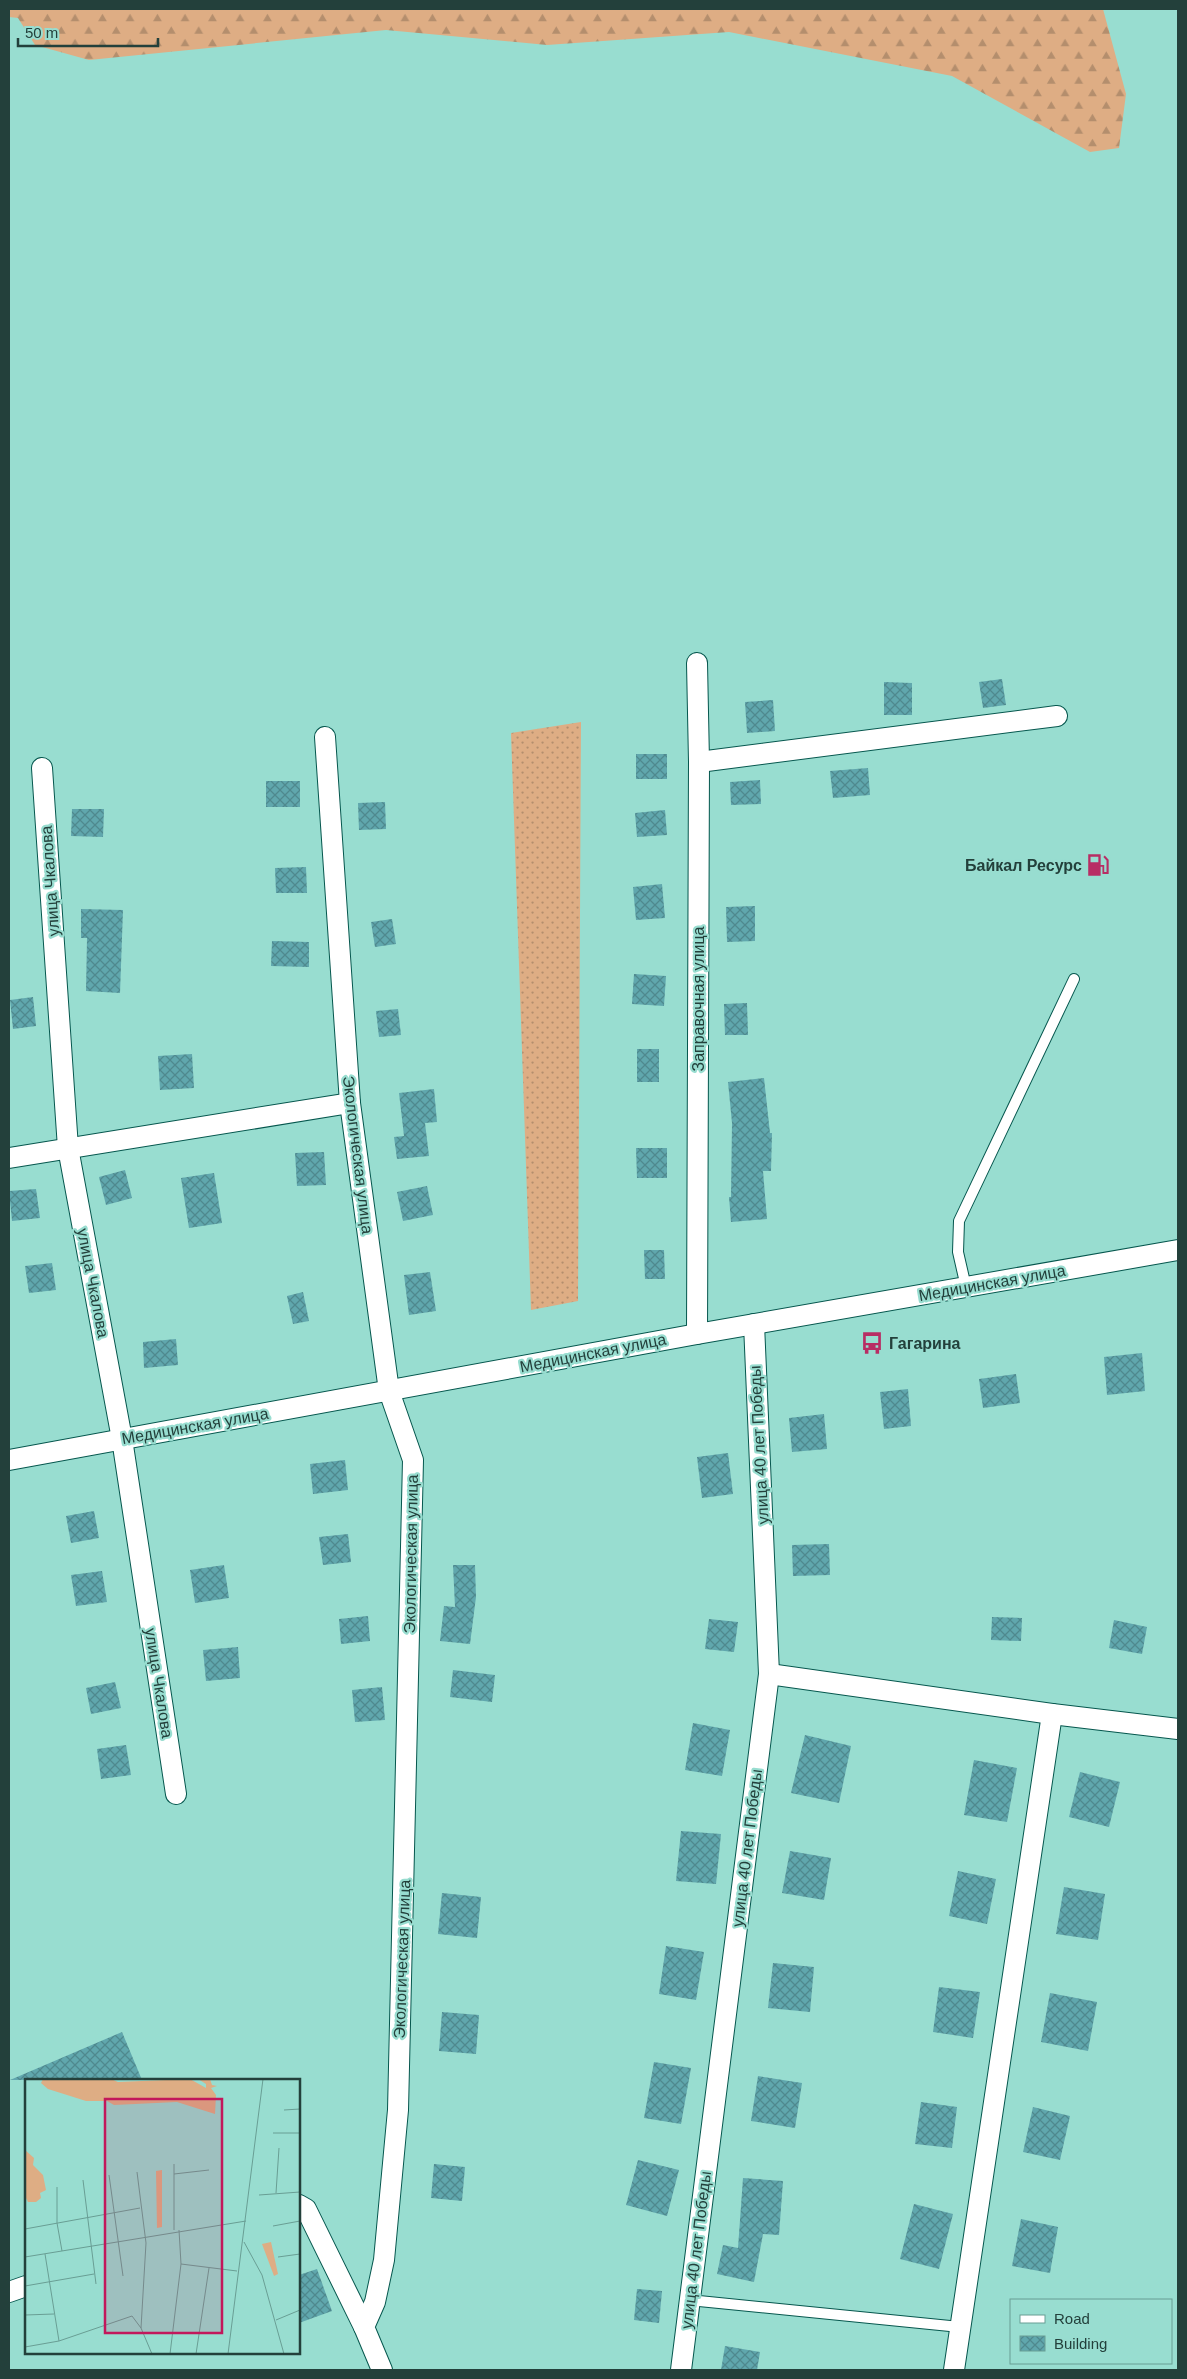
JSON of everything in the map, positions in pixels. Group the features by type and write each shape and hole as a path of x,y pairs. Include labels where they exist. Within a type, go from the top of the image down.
{"street":[{"name":"Заправочная улица","path":"697,663 699,762 697,1334"},
{"path":"699,762 1057,716"},
{"name":"Экологическая улица","path":"325,737 350,1103 389,1391 413,1460 408,1745 398,2110 384,2260 375,2302 364,2327"},
{"name":"улица Чкалова","path":"42,768 68,1148 122,1439 176,1794"},
{"path":"9,1158 350,1103"},
{"name":"Медицинская улица","path":"9,1460 697,1334 1178,1250"},
{"name":"улица 40 лет Победы","path":"681,2370 769,1674 754,1324"},
{"path":"769,1674 1052,1714 1178,1729"},
{"path":"954,2370 1052,1714"},
{"path":"300,2206 306,2210 364,2327 382,2370"},
{"path":"9,2292 25,2286"}],"lane":[{"path":"966,1287 958,1252 959,1221 1074,979"},
{"path":"690,2300 960,2327"}],"green space":[{"path":"9,9 1103,9 1126,94 1119,148 1090,152 952,76 729,32 547,45 386,30 89,60 35,45 18,18 9,17"},
{"path":"581,722 578,1301 531,1310 511,733"}],"building":[{"path":"1002,679 1006,705 983,708 979,682"},
{"path":"884,682 912,683 912,715 884,715"},
{"path":"773,700 775,731 747,733 745,702"},
{"path":"636,754 667,754 667,779 636,779"},
{"path":"868,768 870,795 833,798 830,771"},
{"path":"760,780 761,804 731,805 730,782"},
{"path":"266,781 300,781 300,807 266,807"},
{"path":"385,802 386,829 359,830 358,803"},
{"path":"72,809 104,809 103,837 71,836"},
{"path":"665,810 667,835 637,837 635,813"},
{"path":"306,867 307,893 276,893 275,868"},
{"path":"662,884 665,918 636,920 633,887"},
{"path":"755,906 755,941 727,942 726,907"},
{"path":"81,909 123,910 120,993 86,991 87,938 81,938"},
{"path":"392,919 396,944 375,947 371,922"},
{"path":"272,941 309,942 309,967 271,966"},
{"path":"634,974 666,976 664,1006 632,1004"},
{"path":"33,997 36,1026 13,1029 10,1000"},
{"path":"747,1003 748,1035 725,1035 724,1004"},
{"path":"398,1009 401,1035 379,1037 376,1011"},
{"path":"637,1049 659,1049 659,1082 637,1082"},
{"path":"192,1054 194,1088 160,1090 158,1056"},
{"path":"764,1078 770,1133 772,1133 771,1171 763,1171 767,1219 731,1222 729,1197 731,1197 732,1123 728,1082"},
{"path":"434,1089 437,1122 425,1123 429,1156 397,1159 394,1137 404,1136 399,1093"},
{"path":"636,1148 667,1148 667,1178 637,1178"},
{"path":"324,1152 326,1185 297,1186 295,1153"},
{"path":"125,1170 132,1198 106,1205 99,1177"},
{"path":"214,1173 222,1223 189,1228 181,1178"},
{"path":"427,1186 433,1215 403,1221 397,1192"},
{"path":"36,1189 40,1218 12,1221 9,1191"},
{"path":"644,1250 664,1250 665,1279 645,1279"},
{"path":"52,1263 56,1290 29,1293 25,1266"},
{"path":"430,1272 436,1311 409,1315 404,1275"},
{"path":"303,1292 309,1321 293,1324 287,1296"},
{"path":"176,1339 178,1365 144,1368 143,1342"},
{"path":"1142,1353 1145,1391 1107,1395 1104,1357"},
{"path":"1016,1374 1020,1403 983,1408 979,1379"},
{"path":"908,1389 911,1426 884,1429 880,1392"},
{"path":"824,1414 827,1449 792,1452 789,1418"},
{"path":"728,1453 733,1494 702,1498 697,1457"},
{"path":"345,1460 348,1490 313,1494 310,1464"},
{"path":"94,1511 99,1538 71,1543 66,1516"},
{"path":"348,1534 351,1562 323,1565 319,1537"},
{"path":"829,1544 830,1575 793,1576 792,1545"},
{"path":"224,1565 229,1598 195,1603 190,1570"},
{"path":"453,1565 475,1565 476,1597 470,1644 440,1641 444,1606 455,1607"},
{"path":"102,1571 107,1602 76,1606 71,1575"},
{"path":"368,1616 370,1641 341,1644 339,1619"},
{"path":"992,1617 1022,1618 1021,1641 991,1640"},
{"path":"709,1619 738,1622 734,1652 705,1649"},
{"path":"1114,1620 1147,1627 1142,1654 1109,1648"},
{"path":"238,1647 240,1678 206,1681 203,1650"},
{"path":"453,1670 495,1675 492,1702 450,1697"},
{"path":"115,1682 121,1708 91,1714 86,1688"},
{"path":"382,1687 385,1720 355,1722 352,1690"},
{"path":"693,1723 730,1730 722,1776 685,1770"},
{"path":"805,1735 851,1746 839,1803 791,1793"},
{"path":"126,1745 131,1775 101,1779 97,1749"},
{"path":"974,1760 1017,1768 1007,1822 964,1815"},
{"path":"1080,1772 1120,1782 1109,1827 1069,1817"},
{"path":"681,1831 721,1834 716,1884 676,1881"},
{"path":"790,1851 831,1858 824,1900 782,1893"},
{"path":"958,1871 996,1879 987,1924 949,1916"},
{"path":"1064,1887 1105,1894 1098,1940 1056,1934"},
{"path":"442,1893 481,1897 477,1938 438,1934"},
{"path":"666,1946 704,1952 696,2000 659,1994"},
{"path":"773,1963 814,1967 810,2012 768,2008"},
{"path":"939,1987 980,1992 973,2038 933,2032"},
{"path":"1050,1993 1097,2002 1088,2051 1041,2042"},
{"path":"442,2012 479,2015 476,2054 439,2051"},
{"path":"122,2032 142,2079 25,2079 10,2080"},
{"path":"654,2062 691,2068 681,2124 644,2118"},
{"path":"758,2076 802,2083 795,2128 751,2121"},
{"path":"921,2102 957,2107 952,2148 915,2144"},
{"path":"1033,2107 1070,2116 1060,2160 1023,2152"},
{"path":"638,2160 679,2170 667,2216 626,2205"},
{"path":"434,2164 465,2167 462,2201 431,2198"},
{"path":"743,2178 783,2181 779,2235 763,2234 754,2282 717,2274 723,2245 738,2248"},
{"path":"914,2204 953,2214 939,2269 900,2259"},
{"path":"1021,2219 1058,2227 1050,2273 1012,2266"},
{"path":"317,2269 332,2311 300,2323 300,2275"},
{"path":"637,2289 662,2291 659,2323 634,2320"},
{"path":"725,2346 760,2352 757,2370 721,2370"}],"place":[{"name":"Байкал Ресурс","path":"1098,865"},
{"name":"Гагарина","path":"872,1343"}]}
